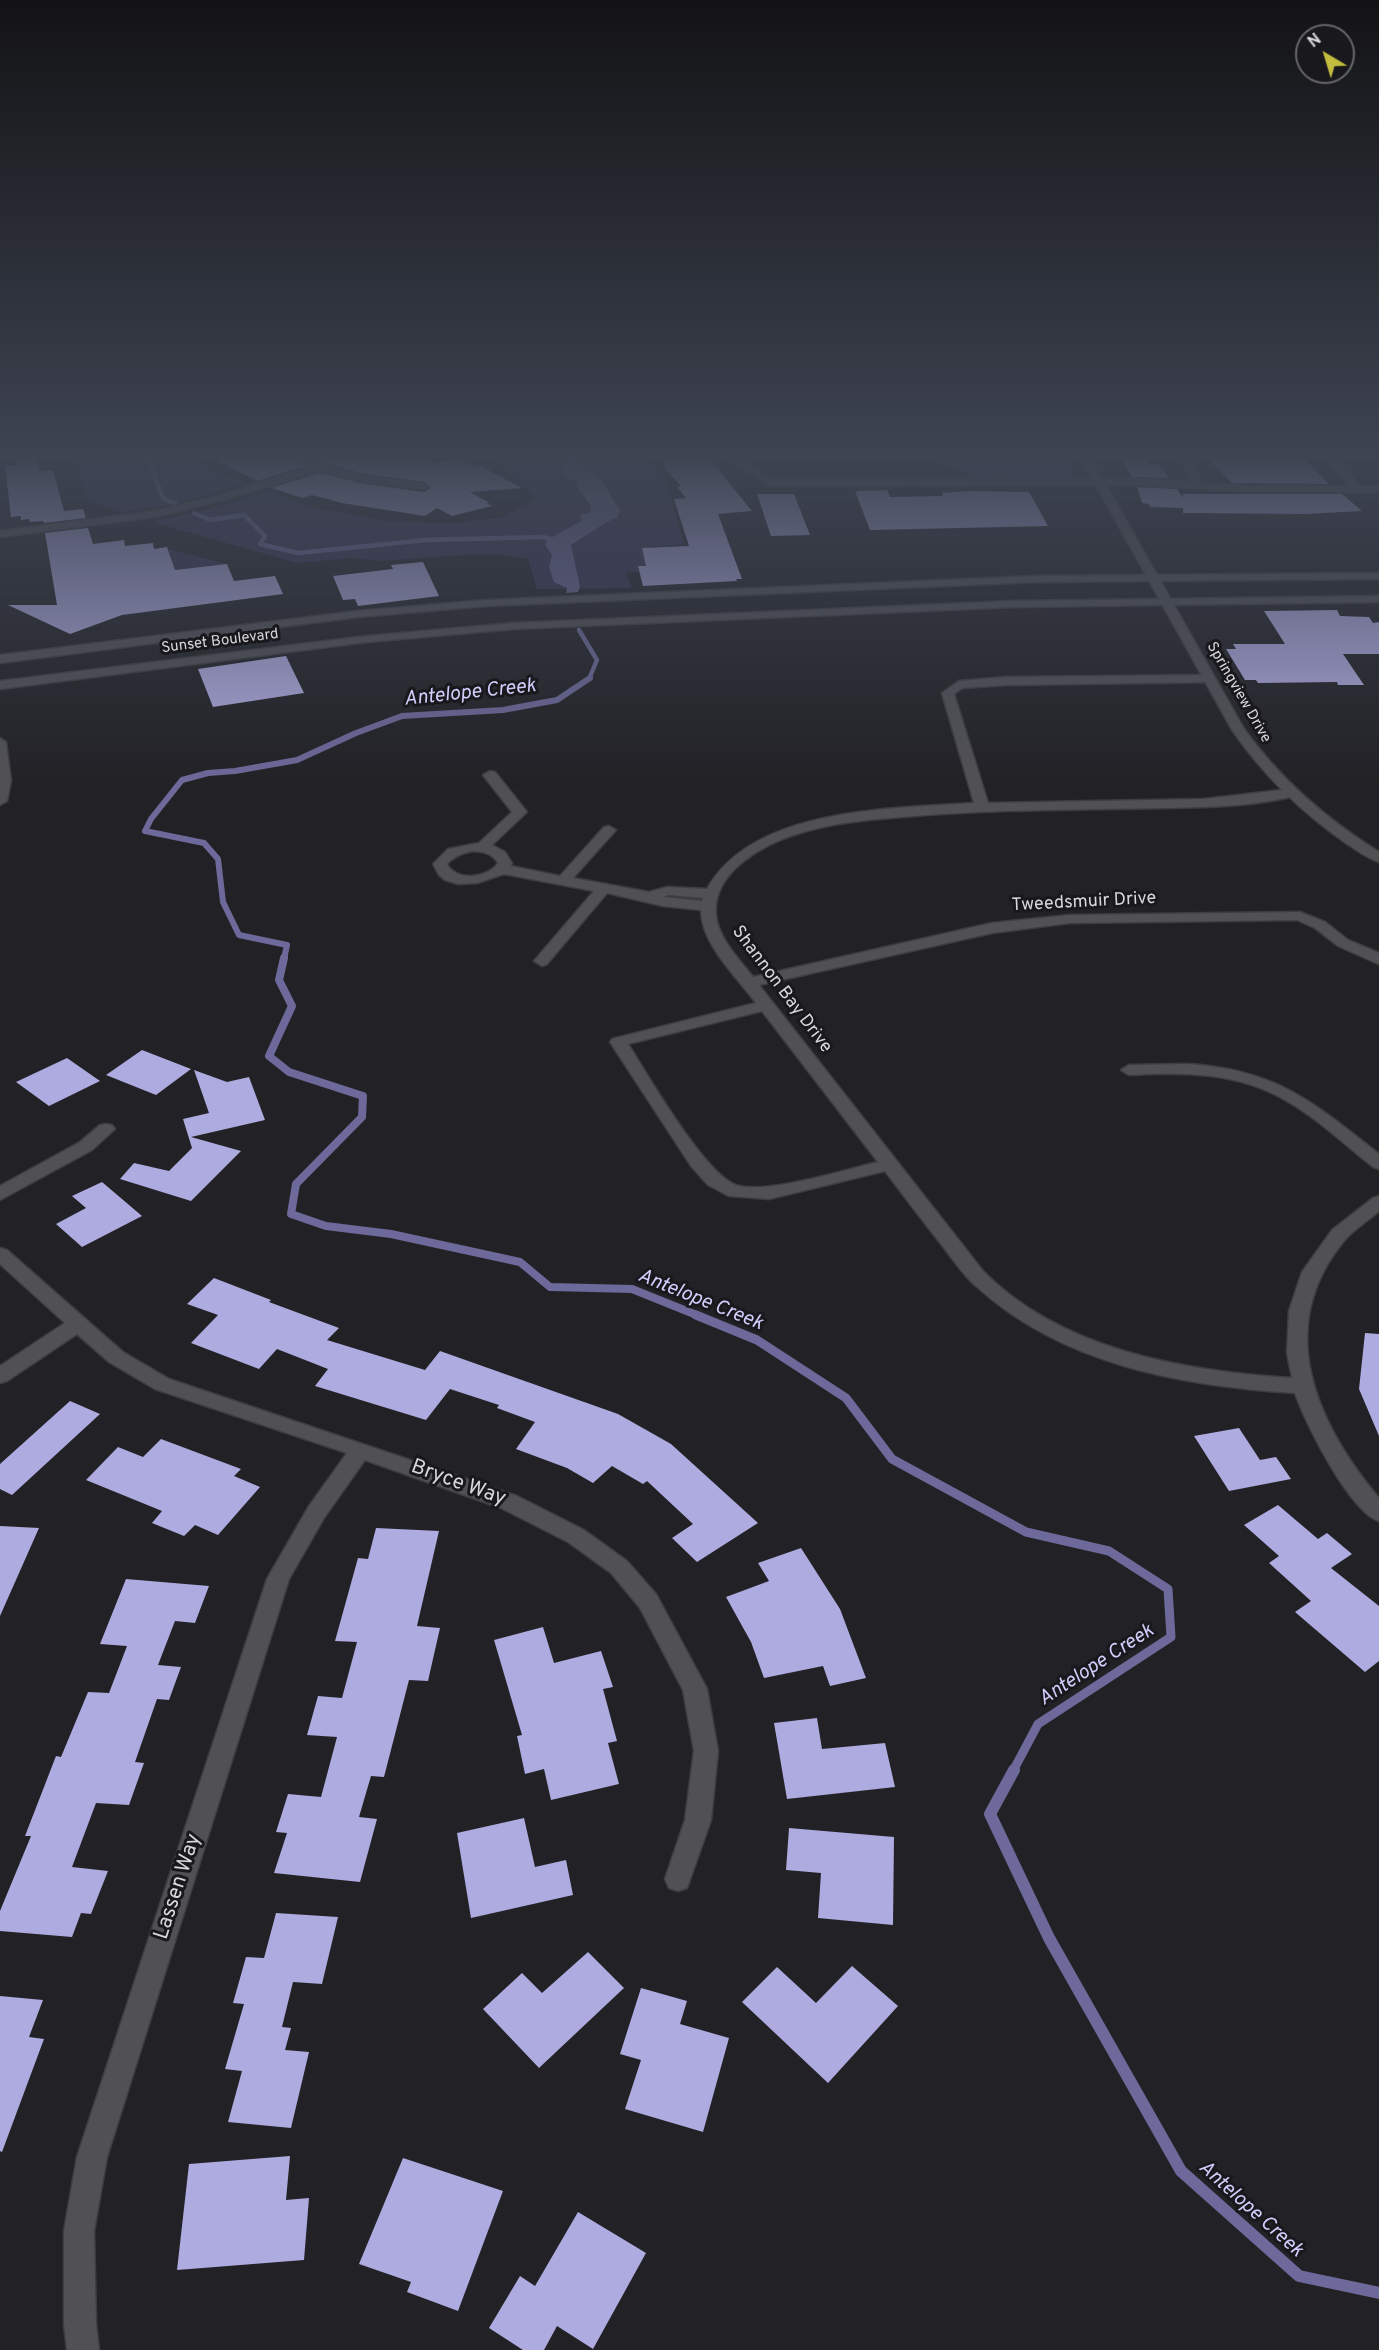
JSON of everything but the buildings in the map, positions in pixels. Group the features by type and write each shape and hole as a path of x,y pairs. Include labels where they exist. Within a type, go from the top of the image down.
{"street":[{"name":"Springview Drive","path":"1147,568 1254,754 1290,793 1328,825 1379,858"},
{"name":"Sunset Boulevard","path":"0,659 358,614 514,601 985,581 1379,576"},
{"name":"Sunset Boulevard","path":"0,685 367,639 514,626 1014,604 1166,600 1379,599"},
{"path":"514,601 514,626"},
{"path":"982,806 948,693 958,685 1006,681 1210,679"},
{"path":"0,742 4,781 0,801"},
{"path":"481,848 520,812 490,775"},
{"path":"502,869 650,897 667,891 710,900 719,879 749,850 806,827 865,817 982,806 1208,802 1290,793"},
{"path":"563,881 609,830"},
{"path":"462,848 481,848 497,851 503,856 505,863 502,869 494,874 470,880 458,879 441,870 440,864 443,857 451,852 462,848"},
{"path":"542,961 603,889"},
{"name":"Shannon Bay Drive","path":"710,900 708,916 713,933 748,982 957,1252 983,1282 1021,1310 1067,1338 1119,1358 1175,1374 1249,1384 1301,1386"},
{"name":"Tweedsmuir Drive","path":"748,982 992,928 1070,919 1300,916 1320,925 1343,943 1379,958"},
{"path":"766,1005 618,1042 697,1162 714,1181 735,1192 770,1193 889,1165"},
{"path":"1128,1070 1173,1068 1212,1070 1244,1076 1278,1089 1306,1106 1379,1162"},
{"path":"0,1194 86,1146 106,1129"},
{"path":"1379,1202 1350,1222 1332,1243 1309,1278 1298,1310 1296,1348 1301,1386 1317,1425 1339,1464 1379,1513"},
{"name":"Bryce Way","path":"0,1254 116,1357 162,1384 509,1502 576,1536 619,1567 648,1601 694,1689 706,1751 698,1821 678,1879"},
{"path":"0,1376 37,1349 78,1324"},
{"name":"Lassen Way","path":"83,2350 80,2324 79,2231 92,2157 278,1579 304,1527 361,1450"}],"shaded area":[{"path":"174,568 195,568 175,570"},
{"path":"531,568 638,568 639,572 626,573 632,588 537,589"},
{"path":"549,568 576,568 580,587 578,592 566,593 567,588 554,582"}],"waterway":[{"name":"Antelope Creek","path":"579,630 597,660 589,679"},
{"name":"Antelope Creek","path":"284,959 287,945 239,935 223,902 218,859 204,843 145,831 151,819 182,780 208,773 235,771 297,760 356,733 402,716 503,710 557,700 589,679"},
{"name":"Antelope Creek","path":"284,958 279,980 292,1006 269,1056 289,1072 363,1096 362,1117 296,1184 291,1214 326,1226 391,1234 520,1262 550,1287 632,1289 699,1316"},
{"name":"Antelope Creek","path":"696,1315 757,1340 846,1398 892,1459 1026,1532 1109,1551 1168,1589 1171,1637 1038,1724 1013,1771"},
{"name":"Antelope Creek","path":"1014,1770 990,1814 1049,1938 1181,2171 1299,2276 1379,2293"}]}
